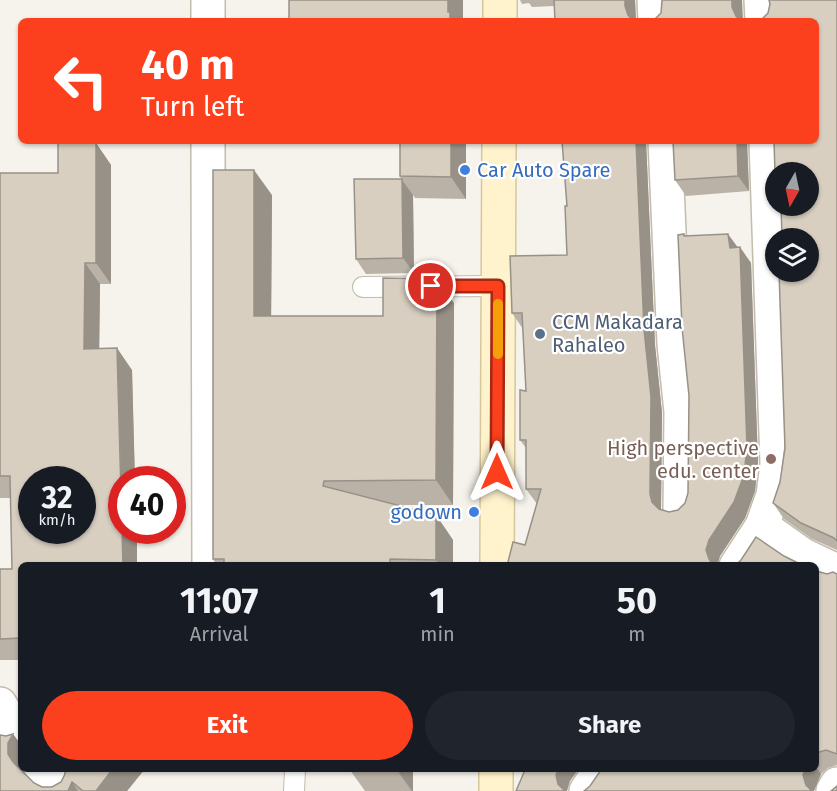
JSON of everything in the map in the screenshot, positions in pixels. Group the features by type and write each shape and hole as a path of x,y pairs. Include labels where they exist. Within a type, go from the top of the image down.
{"street":[{"path":"208,0 208,18"},
{"path":"500,0 500,18"},
{"path":"654,0 655,18"},
{"path":"761,0 762,18"},
{"path":"208,144 209,562"},
{"path":"497,562 499,144"},
{"path":"665,144 674,344 681,412 680,509"},
{"path":"739,562 762,526 772,495 777,464 766,144"},
{"path":"762,526 803,555 818,562"},
{"path":"819,563 837,571"},
{"path":"0,704 18,733"},
{"path":"43,772 62,791"},
{"path":"496,772 496,791"},
{"path":"586,791 599,772"},
{"path":"832,791 837,784"}],"lane":[{"path":"363,287 498,286"},
{"path":"294,791 295,772"}],"building":[{"path":"289,0 448,0 448,12 450,12 450,18 289,18"},
{"path":"554,0 625,0 628,15 631,18 555,18"},
{"path":"662,0 732,0 732,7 738,18 656,18 661,13"},
{"path":"769,0 837,0 837,541 801,523 773,503 780,482 785,448 779,282 819,282 819,228 782,228 781,216 819,216 819,162 775,162 774,144 819,144 819,18 763,18 768,13"},
{"path":"58,144 96,144 96,263 85,263 84,349 117,348 120,466 108,466 108,544 122,544 123,562 18,562 18,638 0,639 0,569 12,569 10,476 0,476 0,173 58,173"},
{"path":"400,144 451,144 451,177 400,176"},
{"path":"562,144 636,144 644,329 651,397 650,494 652,502 659,509 669,512 678,510 685,503 688,493 689,396 682,327 678,235 728,234 730,248 740,247 747,447 744,475 734,502 709,540 706,550 711,562 508,562 513,542 525,545 541,489 526,489 526,440 520,440 520,390 526,391 522,313 512,313 510,256 567,255 565,206 567,206"},
{"path":"673,144 737,144 738,176 675,180"},
{"path":"213,170 254,170 254,316 383,316 383,278 437,279 436,480 324,481 323,486 436,515 436,560 224,562 224,559 213,559"},
{"path":"354,179 402,179 403,258 356,259"},
{"path":"756,537 796,562 739,562"},
{"path":"819,572 837,574 837,754 826,750 819,752"},
{"path":"13,734 8,743 8,754 18,767 18,772 23,772 34,783 42,787 52,787 61,782 65,772 110,772 96,791 83,791 72,782 68,791 0,791 0,735"},
{"path":"524,772 557,772 558,784 565,791 516,791"},
{"path":"600,772 804,772 806,785 812,791 584,791"}],"slow traffic":[{"path":"498,304 498,354"}],"place":[{"name":"Car Auto Spare","path":"465,170"},
{"name":"CCM Makadara Rahaleo","path":"540,334"},
{"name":"High perspective edu. center","path":"771,459"},
{"name":"godown","path":"474,512"}],"route":[{"path":"431,286 498,286 497,472"}]}
